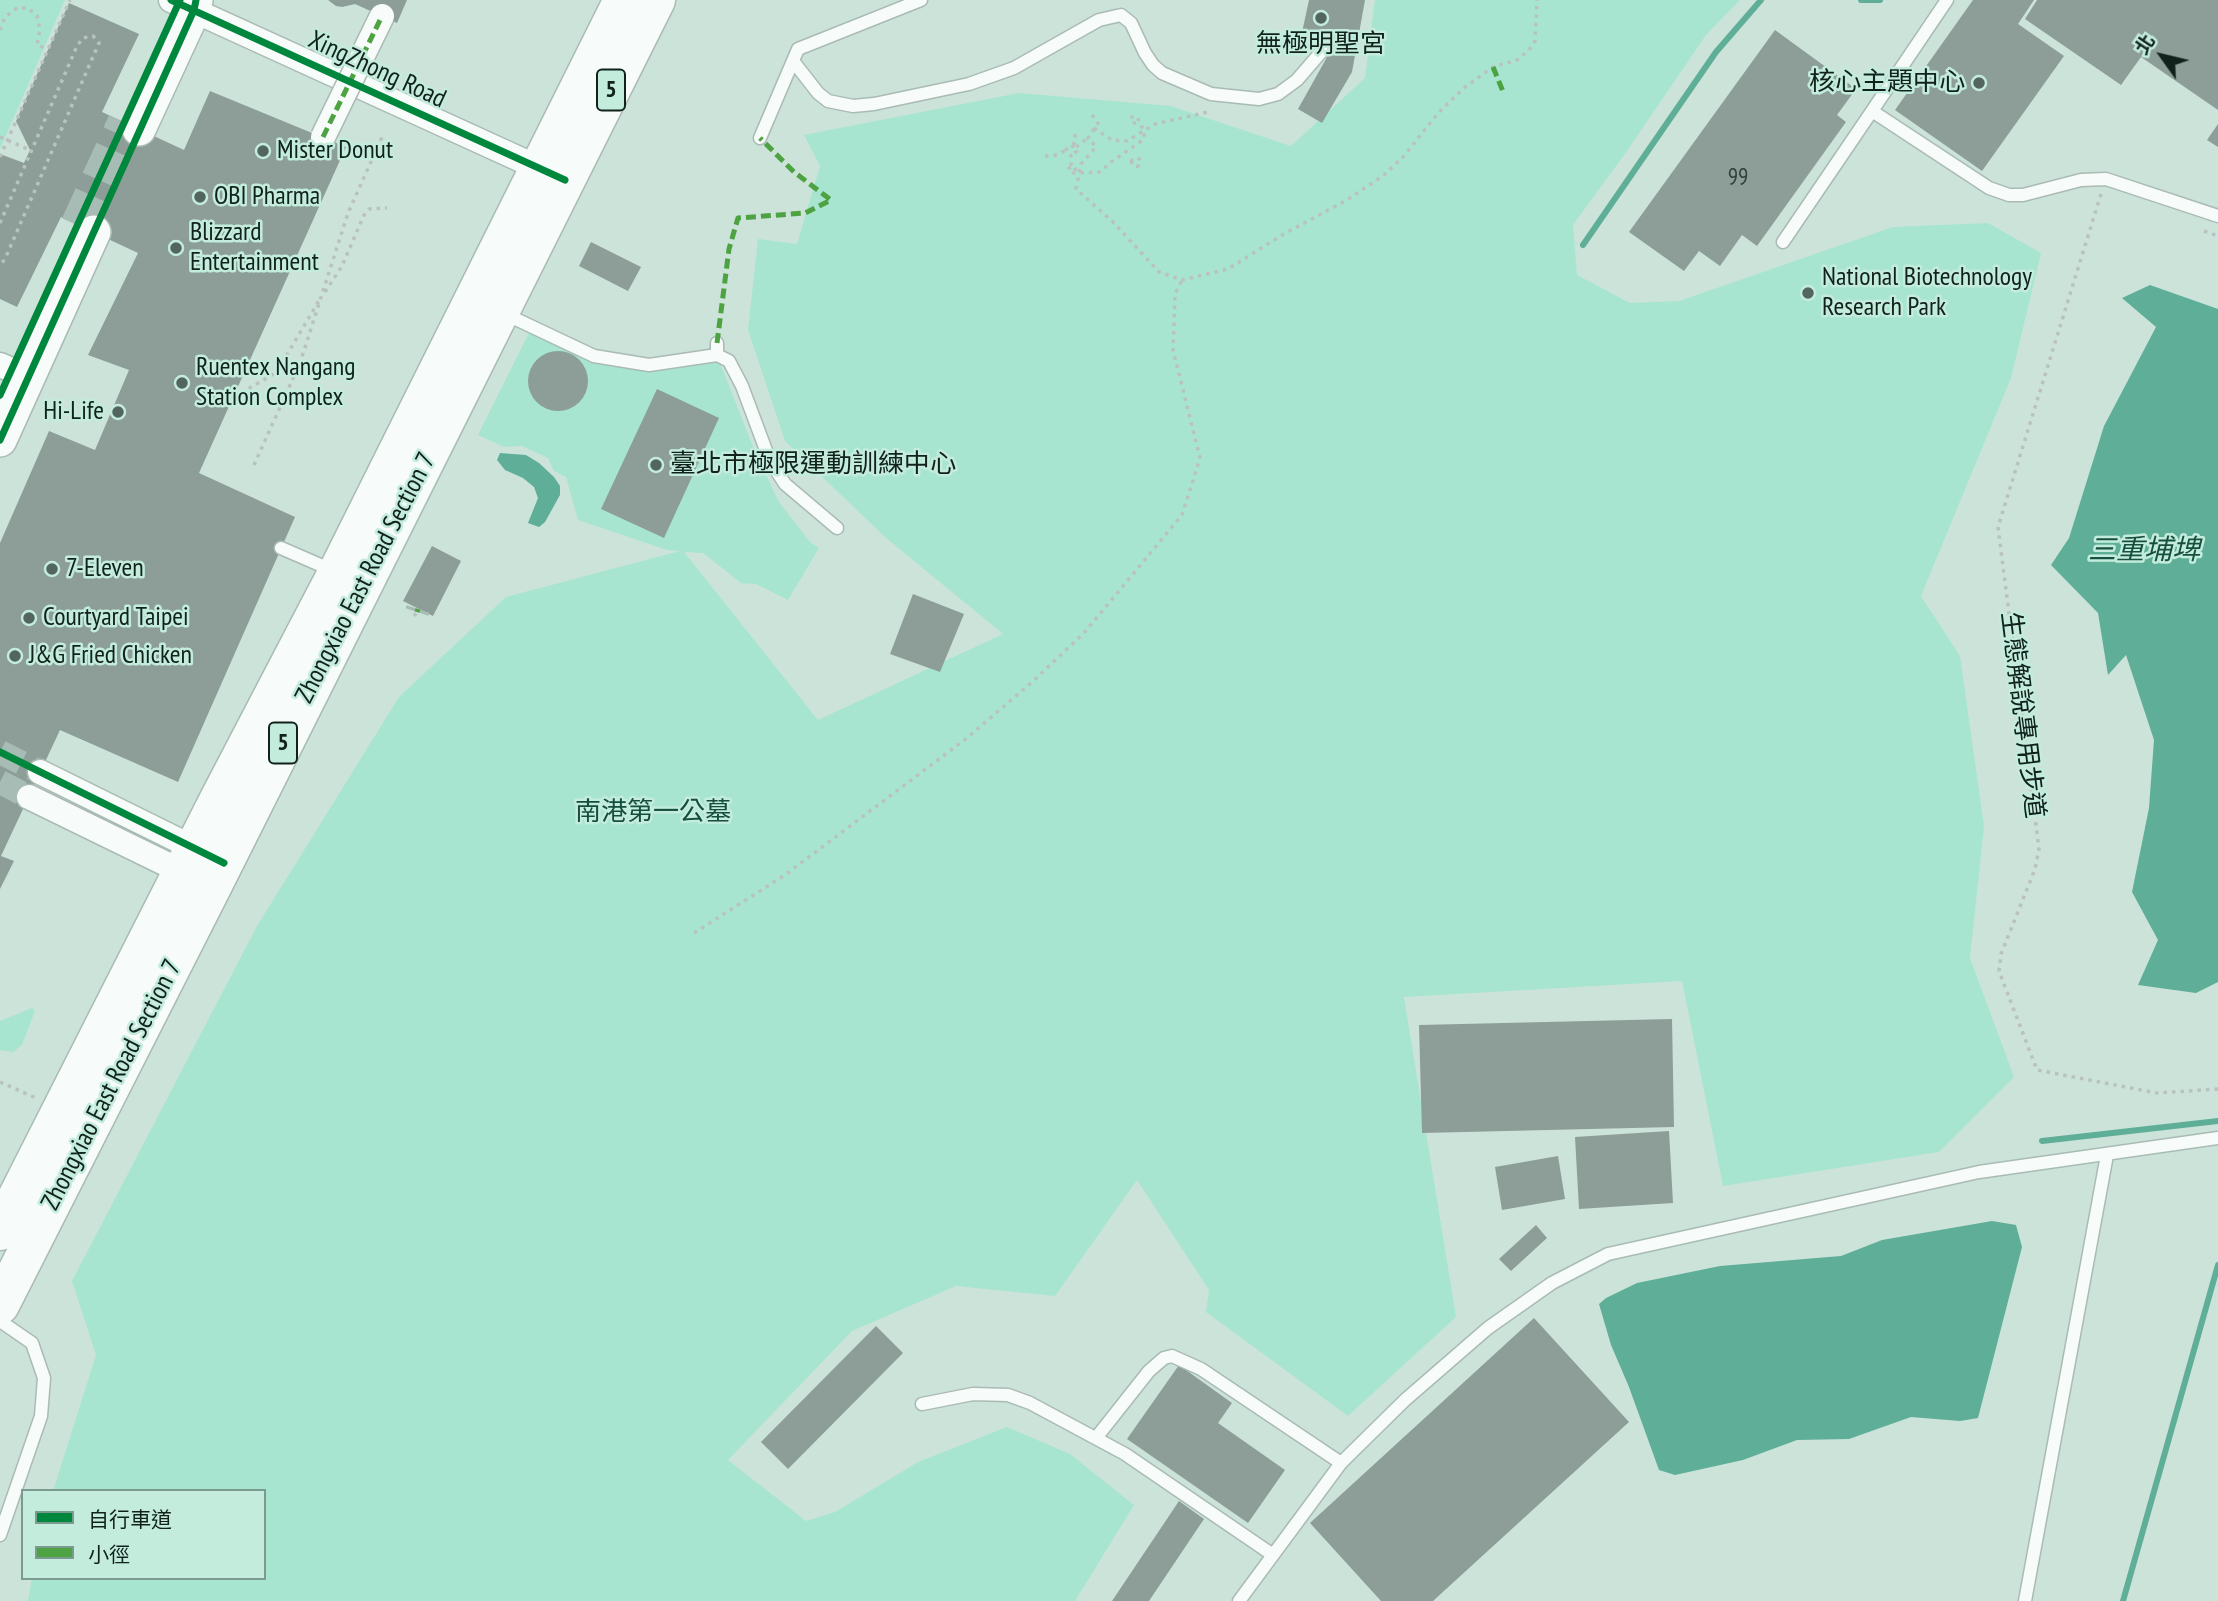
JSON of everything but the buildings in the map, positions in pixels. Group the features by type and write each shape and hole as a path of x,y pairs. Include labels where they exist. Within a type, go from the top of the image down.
{"main road":[{"name":"Zhongxiao East Road Section 7","path":"0,1231 203,867 499,312 623,0"},
{"name":"Zhongxiao East Road Section 7","path":"0,1305 337,573 552,174 656,0"}],"street":[{"name":"XingZhong Road","path":"184,3 552,174"},
{"path":"132,126 184,3"},
{"path":"323,137 382,16"},
{"path":"0,440 10,377 85,228"},
{"path":"40,772 203,867"},
{"path":"29,796 203,867"}],"lane":[{"path":"760,138 798,49 922,0"},
{"path":"1783,242 1947,0"},
{"path":"793,61 818,93 828,101 853,106 874,104 969,84 1014,68 1099,20 1121,15 1131,23 1153,65 1172,79 1211,94 1259,99 1278,94 1297,80 1322,51"},
{"path":"1872,111 1989,188 2008,195 2023,195 2081,180 2106,179 2218,216"},
{"path":"499,312 594,356 649,365 717,349 734,370 770,461 785,484 837,528"},
{"path":"281,548 337,573"},
{"path":"1240,1601 1341,1464 1405,1400 1488,1328 1552,1283 1608,1254 1979,1172 2218,1138"},
{"path":"2025,1601 2107,1155"},
{"path":"0,1321 32,1343 44,1377 41,1416 0,1535"},
{"path":"1096,1438 1149,1371 1164,1358 1172,1356 1202,1369 1341,1464"},
{"path":"922,1404 973,1394 1008,1395 1030,1403 1125,1454 1273,1555"}],"path":[{"path":"0,157 70,0"},
{"path":"1088,138 1096,147 1083,159 1077,172 1076,189 1113,222 1159,272 1182,280 1228,269 1282,235 1348,200 1384,175 1403,157 1439,112 1464,88 1493,67 1517,60 1529,50 1535,41 1537,0"},
{"path":"0,30 5,17 17,8 28,8 37,16 40,29 37,45 48,49"},
{"path":"0,223 77,46 83,38 93,36 99,43 5,260 0,265"},
{"path":"1094,128 1112,140 1127,141 1155,124 1212,111 1211,94"},
{"path":"1045,156 1057,155 1067,147 1075,146 1088,138 1098,123 1092,115"},
{"path":"1077,172 1100,172 1140,142 1144,137 1144,130 1139,123"},
{"path":"1071,156 1077,151 1074,130"},
{"path":"254,465 300,363 348,213 383,135"},
{"path":"0,137 30,150"},
{"path":"1066,150 1071,156 1071,166 1074,166 1077,172"},
{"path":"1129,150 1134,158"},
{"path":"234,397 272,375 342,266 364,215 369,209 387,208"},
{"path":"694,933 785,875 967,738 1031,684 1084,633 1182,515 1200,458 1173,349 1175,294 1182,280"},
{"path":"0,1082 38,1099"}],"green space":[{"path":"0,0 65,0 0,149"},
{"name":"南港第一公墓","path":"1375,0 1740,0 1706,35 1573,225 1577,275 1630,303 1679,301 1893,227 1988,223 2041,253 2011,378 1921,596 1960,656 1984,826 1970,958 2014,1077 1939,1152 1723,1186 1682,981 1404,997 1456,1317 1348,1416 1206,1312 1209,1290 1137,1180 1055,1296 956,1286 852,1331 728,1460 806,1521 835,1512 918,1462 1007,1427 1070,1454 1134,1505 1075,1601 28,1601 32,1580 266,1580 266,1489 54,1489 96,1355 72,1281 257,926 399,697 506,597 680,551 667,550 578,520 566,477 554,471 548,458 522,446 504,447 478,435 532,327 594,356 649,365 717,355 755,452 779,502 810,542 819,548 788,600 756,584 741,583 703,553 684,552 818,720 1003,634 885,537 785,441 748,330 758,239 797,244 820,166 804,135 1019,93 1171,106 1291,146 1365,78"},
{"path":"32,1008 35,1011 22,1045 13,1052 0,1050 0,1021"}],"water":[{"name":"三重埔埤","path":"2150,285 2218,309 2218,982 2196,993 2138,985 2158,940 2132,892 2149,808 2154,740 2126,655 2108,675 2098,613 2051,565 2069,538 2104,426 2156,327 2122,298"},
{"path":"500,453 526,455 539,463 560,486 560,495 545,522 539,527 528,523 538,498 534,487 523,478 505,470 497,460"},
{"path":"1992,1221 2016,1225 2022,1247 1978,1418 1960,1421 1911,1417 1849,1439 1797,1440 1743,1460 1675,1475 1659,1470 1611,1345 1599,1304 1606,1298 1637,1283 1720,1266 1841,1256 1882,1240"}],"waterway":[{"path":"1583,245 1716,52 1761,0"},
{"path":"1861,0 1880,0"},
{"path":"2042,1141 2218,1121"},
{"path":"2123,1601 2218,1265"}],"tunnel":[{"path":"77,225 124,122"},
{"path":"0,752 40,772"},
{"path":"0,782 29,797"}],"marked path":[{"path":"323,137 382,16"},
{"path":"1493,67 1504,94"},
{"path":"717,343 729,249 738,218 805,213 831,200 794,172 760,138"}],"cycle path":[{"path":"171,0 565,180"},
{"path":"0,395 180,0"},
{"path":"0,440 194,10 196,0"},
{"path":"0,752 224,863"}],"place":[{"name":"無極明聖宮","path":"1321,18"},
{"name":"核心主題中心","path":"1979,83"},
{"name":"Mister Donut","path":"263,151"},
{"name":"OBI Pharma","path":"200,197"},
{"name":"Blizzard Entertainment","path":"176,248"},
{"name":"National Biotechnology Research Park","path":"1808,293"},
{"name":"Ruentex Nangang Station Complex","path":"182,383"},
{"name":"Hi-Life","path":"118,412"},
{"name":"臺北市極限運動訓練中心","path":"656,465"},
{"name":"7-Eleven","path":"52,569"},
{"name":"Courtyard Taipei","path":"29,618"},
{"name":"J&G Fried Chicken","path":"15,656"}]}
